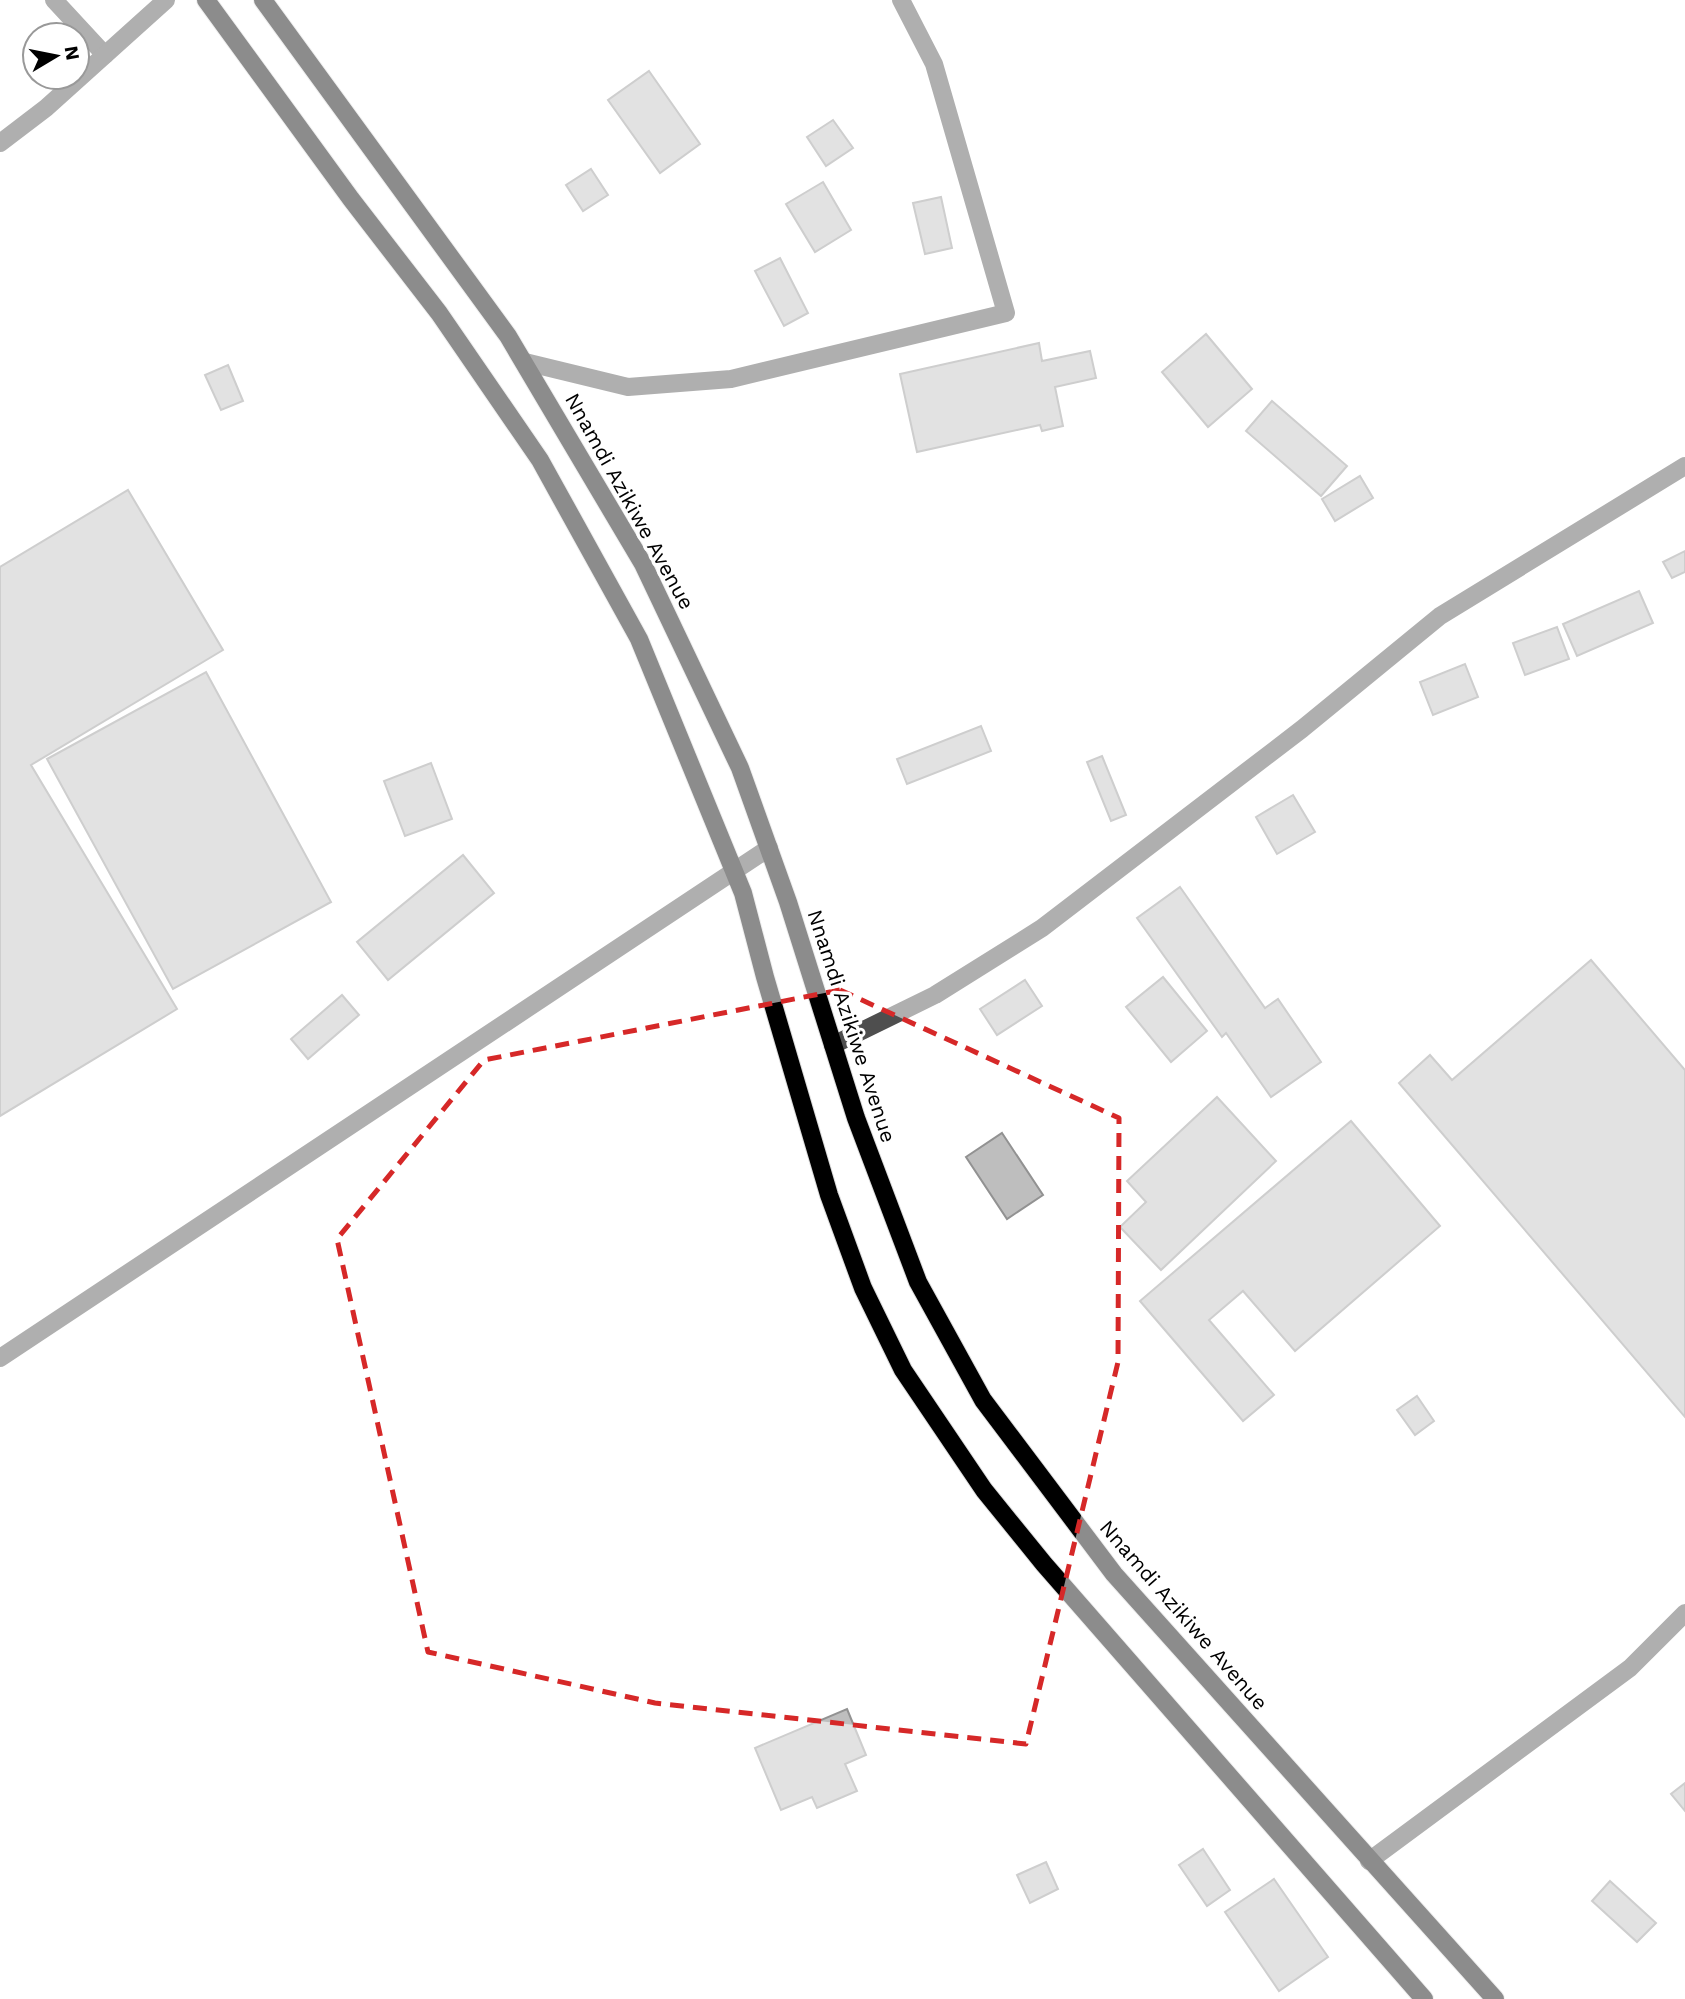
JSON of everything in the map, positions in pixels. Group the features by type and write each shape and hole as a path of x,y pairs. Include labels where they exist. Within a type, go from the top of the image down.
{"main road":[{"path":"206,0 351,199 439,313 540,460 639,639 735,872 829,1195 863,1287 903,1370 984,1490 1044,1564 1424,1999"},
{"name":"Nnamdi Azikiwe Avenue","path":"263,0 525,362 643,564 740,768 769,848 856,1118 918,1282 984,1400 1114,1574 1369,1861 1409,1900 1494,1999"}],"street":[{"path":"54,0 105,55"},
{"path":"0,143 46,108 166,0"},
{"path":"525,362 628,387 731,379 1006,313 934,64 901,0"},
{"path":"833,1045 936,995 1042,928 1303,729 1440,616 1685,466"},
{"path":"0,1358 769,848"},
{"path":"1369,1861 1629,1668 1685,1613"}],"highlighted area":[{"path":"840,990 1119,1118 1118,1362 1026,1744 655,1703 428,1652 337,1239 484,1060"}],"building":[{"path":"649,71 700,144 660,173 608,100"},
{"path":"833,120 853,148 826,166 807,137"},
{"path":"591,169 608,195 583,211 566,185"},
{"path":"823,182 851,230 815,252 786,204"},
{"path":"941,197 952,248 925,254 913,203"},
{"path":"780,258 808,313 784,326 755,271"},
{"path":"1206,334 1252,389 1208,427 1162,372"},
{"path":"1039,343 1042,361 1090,351 1096,378 1055,387 1063,426 1042,431 1040,425 917,452 900,374"},
{"path":"228,365 243,401 221,410 205,375"},
{"path":"1272,401 1347,466 1321,496 1246,431"},
{"path":"1360,476 1373,498 1335,521 1322,499"},
{"path":"128,490 223,650 31,765 177,1009 0,1116 0,567"},
{"path":"1685,551 1685,572 1672,578 1663,562"},
{"path":"1639,591 1653,623 1577,656 1563,624"},
{"path":"1557,627 1569,659 1525,675 1513,643"},
{"path":"1465,664 1478,697 1433,715 1420,682"},
{"path":"206,672 331,902 173,989 47,759"},
{"path":"981,726 991,751 907,784 897,759"},
{"path":"1102,756 1126,815 1111,821 1087,762"},
{"path":"431,763 452,819 405,836 384,781"},
{"path":"1293,795 1315,832 1277,854 1256,817"},
{"path":"463,855 494,893 388,980 357,942"},
{"path":"1180,887 1265,1008 1278,999 1321,1062 1271,1097 1226,1033 1222,1037 1137,918"},
{"path":"1591,960 1685,1070 1685,1417 1399,1083 1430,1055 1452,1080"},
{"path":"1163,977 1207,1031 1171,1062 1126,1007"},
{"path":"1025,980 1042,1006 997,1035 980,1009"},
{"path":"342,995 359,1015 308,1059 291,1039"},
{"path":"1217,1097 1276,1161 1161,1270 1120,1227 1146,1202 1127,1181"},
{"path":"1351,1121 1440,1226 1295,1351 1243,1291 1209,1320 1274,1395 1243,1421 1140,1301"},
{"path":"1002,1133 1043,1195 1007,1219 966,1157"},
{"path":"1417,1396 1434,1421 1415,1435 1397,1410"},
{"path":"847,1709 866,1755 845,1764 857,1791 817,1808 812,1797 781,1810 755,1748"},
{"path":"1685,1783 1685,1811 1671,1794"},
{"path":"1203,1849 1230,1890 1207,1906 1179,1865"},
{"path":"1046,1862 1058,1889 1030,1903 1017,1875"},
{"path":"1274,1879 1328,1957 1279,1991 1225,1912"},
{"path":"1610,1881 1656,1923 1637,1942 1592,1901"}]}
